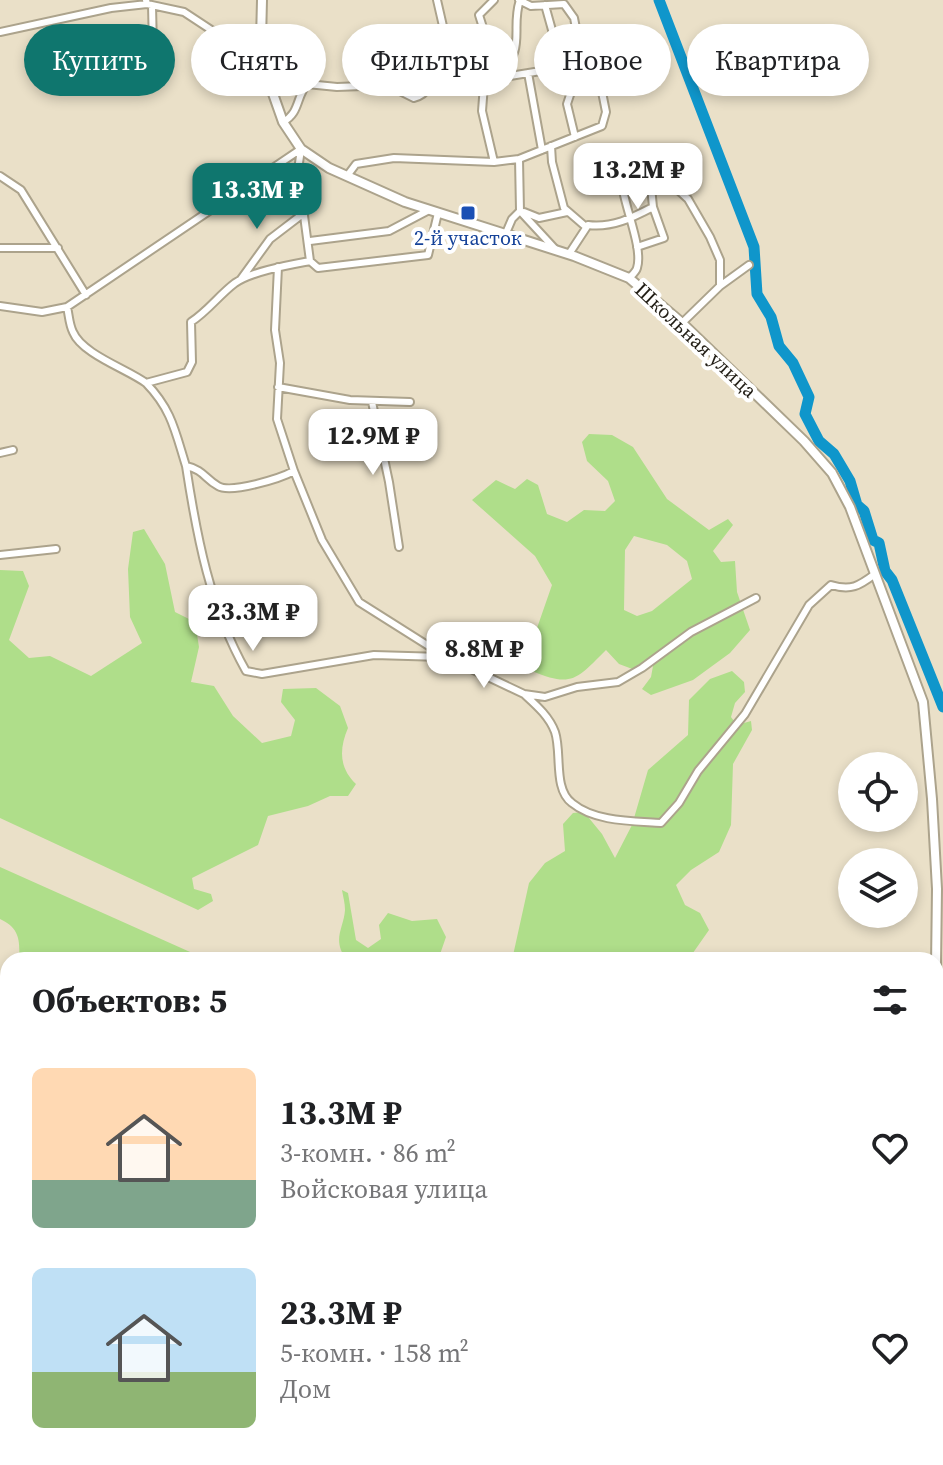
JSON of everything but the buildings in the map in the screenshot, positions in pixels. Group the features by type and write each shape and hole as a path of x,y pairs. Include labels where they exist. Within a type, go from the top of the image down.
{"street":[{"path":"262,0 261,40 265,71 283,122 301,149 298,170 310,241 310,261 318,268 424,257 431,252 434,211 389,231 310,241"},
{"path":"437,0 442,24"},
{"path":"482,24 479,15 494,0"},
{"path":"514,24 520,0 527,6 564,4 575,24"},
{"path":"0,32 148,3 184,12 202,24"},
{"path":"148,3 150,24"},
{"path":"545,5 550,24"},
{"path":"518,75 534,72"},
{"path":"528,73 542,150"},
{"path":"283,122 296,111 307,84 342,87"},
{"path":"483,96 482,111 494,162"},
{"path":"570,96 567,104 575,137"},
{"path":"347,176 356,164 394,158 494,162 519,159 602,126 606,112 603,96"},
{"path":"551,146 558,188 567,212 586,227"},
{"path":"0,306 42,312 67,307 301,149"},
{"name":"Школьная улица","path":"301,149 329,168 434,211 569,254 629,278 682,323 804,441 832,473 850,507 923,702 940,890 937,952"},
{"path":"629,278 637,268 637,247 621,185 621,172 641,169 655,151"},
{"path":"519,159 520,211 556,250"},
{"path":"641,169 650,177 676,188 688,199 720,260 720,286"},
{"path":"0,176 21,190 86,295"},
{"path":"637,247 664,238 653,207 650,177"},
{"path":"569,254 588,225 603,227 653,207"},
{"path":"520,211 539,218 567,212"},
{"path":"506,233 512,219 520,211"},
{"path":"146,383 187,372 192,362 191,322 239,281 270,239 304,213"},
{"path":"0,248 58,248"},
{"path":"239,281 278,267 310,261"},
{"path":"682,323 720,286 749,265"},
{"path":"278,267 275,330 280,363 277,419 322,540 359,602 446,657 524,694 545,697 577,687 618,682 691,632 756,598"},
{"path":"67,307 73,335 110,364 128,370 146,383 163,401 170,415 186,466 195,529 211,595 228,638 246,671 262,674 324,666 374,655 446,657"},
{"path":"278,387 372,402 410,402"},
{"path":"372,402 399,547"},
{"path":"0,453 13,450"},
{"path":"186,466 204,472 219,487 231,489 270,481 294,471"},
{"path":"0,555 56,549"},
{"path":"524,694 549,720 555,734 562,788 573,805 622,821 661,823 679,803 698,771 745,714 809,605 831,585 847,590 859,586 875,574"}],"green space":[{"path":"589,434 612,435 633,447 667,499 709,530 728,519 733,525 713,551 721,562 735,561 737,592 750,630 730,653 693,680 651,695 642,689 651,677 655,655 635,670 619,664 606,650 573,678 556,679 532,671 529,651 552,585 535,556 472,500 496,480 515,489 527,479 538,485 547,514 567,522 584,510 605,511 615,501 608,481 587,461 582,442","holes":["634,536 667,545 687,561 692,579 652,611 637,616 624,610 625,550"]},
{"path":"144,529 165,564 175,612 195,622 199,647 191,682 214,686 233,716 262,743 291,736 295,720 281,702 283,689 316,688 340,706 348,728 342,758 346,771 356,784 348,796 330,796 308,806 268,816 258,845 192,878 194,889 211,894 213,901 198,910 0,818 0,570 23,571 29,586 9,640 29,658 50,656 91,676 142,643 130,617 128,569 133,532"},
{"path":"732,671 744,682 745,692 735,703 731,717 737,725 751,721 752,730 733,764 731,825 719,852 691,870 676,885 685,905 700,913 709,930 694,952 514,952 529,883 545,863 565,851 563,824 573,813 584,812 602,834 615,858 632,825 648,770 688,735 689,700 710,679"},
{"path":"0,867 190,952 19,952 15,931 0,919"},
{"path":"342,890 348,893 356,940 368,948 381,939 379,925 388,913 412,921 437,919 446,937 441,952 342,952 339,940 345,910"}],"waterway":[{"path":"659,0 754,247 757,294 771,317 779,346 793,363 809,397 805,414 819,441 834,454 850,481 873,540 879,543 885,571 892,580 943,707"}],"place":[{"name":"2-й участок","path":"468,213"}]}
